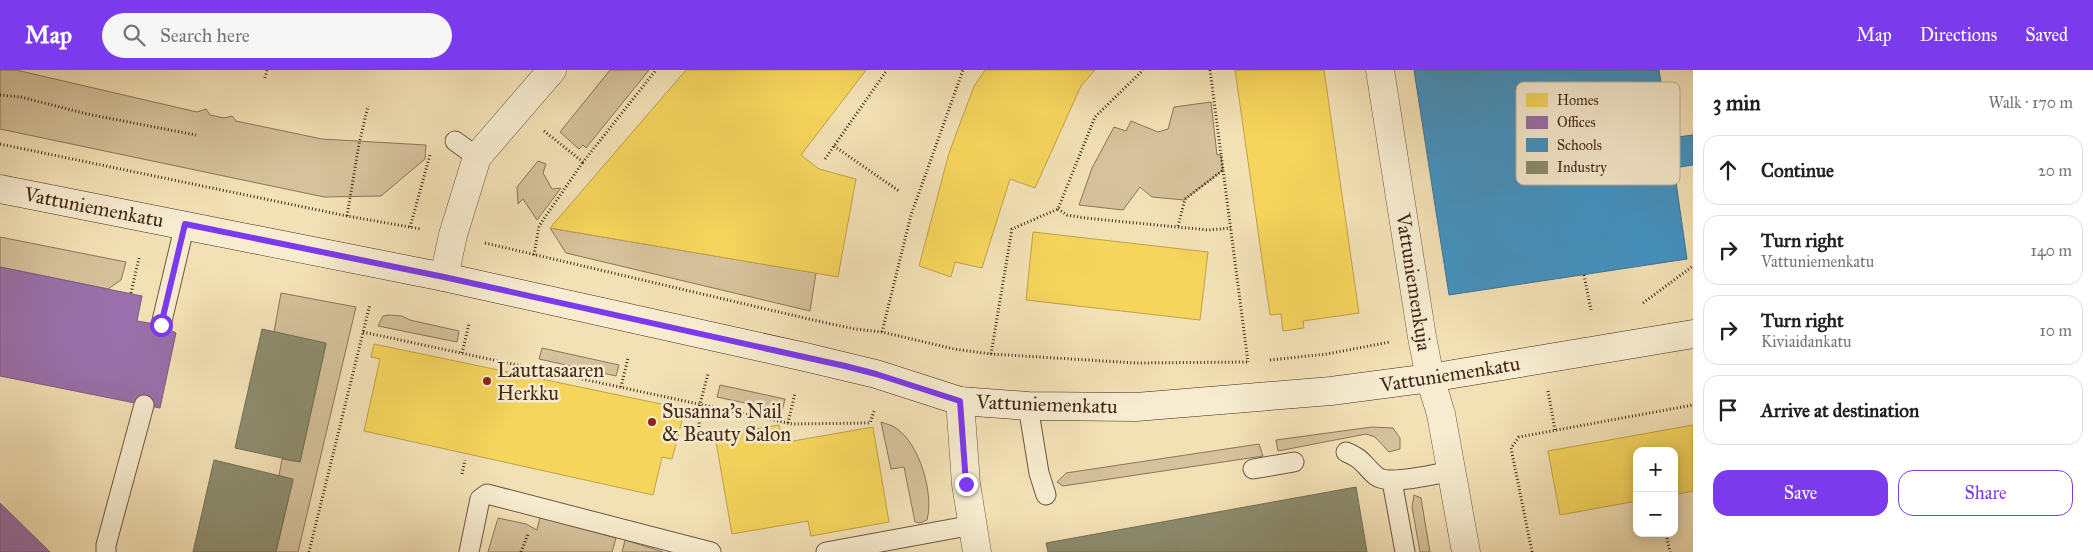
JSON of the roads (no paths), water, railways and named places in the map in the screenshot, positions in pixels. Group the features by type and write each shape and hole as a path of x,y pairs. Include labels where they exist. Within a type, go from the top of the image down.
{"street":[{"path":"444,277 453,235 477,157 552,70"},
{"name":"Vattuniemenkuja","path":"1380,70 1422,337 1430,378 1441,414 1466,552"},
{"name":"Vattuniemenkatu","path":"0,188 444,277 845,366 960,401 1028,406 1136,407 1331,391 1430,378 1693,334"},
{"path":"960,401 966,484 977,552"}],"lane":[{"path":"455,141 477,157"},
{"path":"161,325 185,224"},
{"path":"106,552 106,545 144,405"},
{"path":"1028,406 1039,473 1046,495"},
{"path":"1346,452 1360,458 1377,477 1392,481 1452,471"},
{"path":"1253,469 1294,462"},
{"path":"1392,481 1405,552"},
{"path":"469,552 480,499 487,494 711,552"},
{"path":"826,552 973,525"}],"place":[{"name":"Lauttasaaren Herkku","path":"487,381"},
{"name":"Susanna's Nail & Beauty Salon","path":"652,422"}]}
